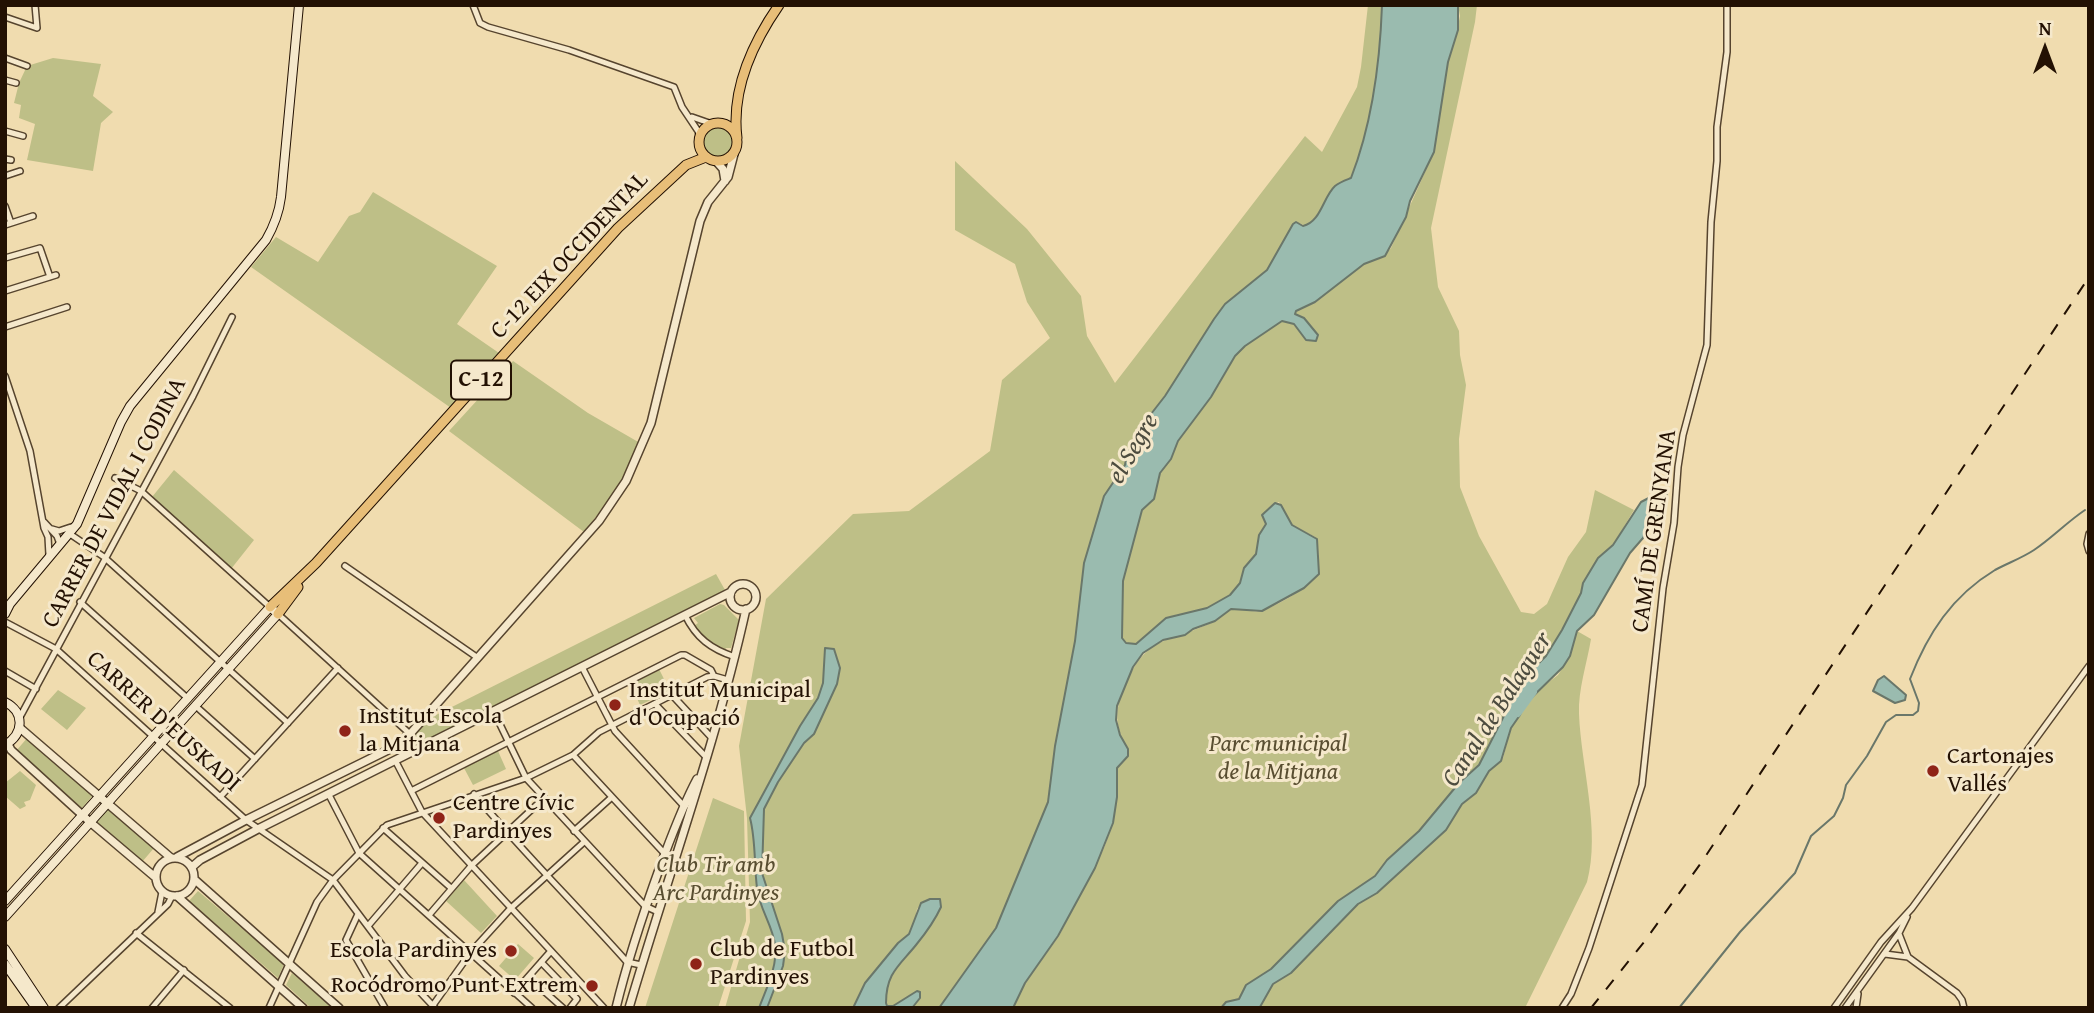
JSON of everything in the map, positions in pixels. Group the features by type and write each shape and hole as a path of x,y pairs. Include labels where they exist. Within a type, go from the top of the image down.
{"main road":[{"path":"5,614 10,604 77,524 130,406 266,240 273,227 281,197 299,5"},
{"path":"686,165 711,159 726,160 734,154 737,138 736,106 750,54 779,5"},
{"path":"686,165 706,127 716,124 736,106"},
{"path":"716,124 729,126 737,138"},
{"path":"699,141 711,159"},
{"name":"C-12 EIX OCCIDENTAL","path":"274,610 618,228 686,165"},
{"path":"5,901 220,662 274,610"},
{"path":"5,917 228,669 274,610"},
{"path":"5,702 17,713 20,728 14,740 7,744"},
{"path":"5,949 44,1008"},
{"path":"5,964 36,1008"}],"street":[{"path":"5,17 37,28 35,5"},
{"path":"473,5 480,23 488,27 569,50 674,87 699,141"},
{"name":"CAMÍ DE GRENYANA","path":"1562,1008 1571,994 1589,948 1642,785 1661,607 1674,523 1679,460 1707,345 1711,222 1717,161 1717,127 1727,52 1727,5"},
{"path":"5,58 27,66"},
{"path":"5,80 16,83"},
{"path":"689,115 716,124"},
{"path":"5,131 23,136"},
{"path":"155,877 162,862 390,750 411,734 596,525 626,481 651,423 700,221 708,202 729,177 734,154"},
{"path":"711,159 725,174 725,183"},
{"path":"5,176 20,171"},
{"path":"5,206 8,224 33,216"},
{"path":"5,258 40,248 53,276 5,291"},
{"path":"5,327 67,307"},
{"name":"CARRER DE VIDAL I CODINA","path":"17,713 27,705 36,689 104,557 193,396 232,317"},
{"path":"5,376 30,451 48,537 48,560"},
{"path":"115,478 141,491 411,734"},
{"path":"44,522 61,545"},
{"path":"51,529 62,531 77,524"},
{"path":"70,534 104,557 288,723"},
{"path":"2089,534 2089,551"},
{"path":"48,537 61,545"},
{"path":"345,566 478,658"},
{"path":"192,867 258,829 728,596 740,584 752,587 756,594 755,602 746,609 729,680 692,806 628,1008"},
{"path":"728,596 735,606 746,609"},
{"path":"80,602 185,696"},
{"path":"685,615 704,642 735,657"},
{"name":"CARRER D'EUSKADI","path":"5,622 56,649 247,820 333,880 405,976 433,1007"},
{"path":"411,791 683,654 711,670 715,676"},
{"path":"1834,1008 1881,942 1912,908 2089,666"},
{"path":"582,667 612,725 683,805 692,806"},
{"path":"220,797 338,668"},
{"path":"5,671 36,689"},
{"path":"269,1008 317,902 333,880 383,828 422,812 526,778 573,754 599,732 672,695 715,676 729,680"},
{"path":"672,695 711,737"},
{"path":"655,704 706,757"},
{"path":"199,709 255,759"},
{"path":"494,712 526,778 645,906 658,912"},
{"path":"20,728 106,804 174,857 183,859 192,867 194,879 189,891 175,896 60,1008"},
{"path":"7,744 82,815 155,877 162,892 158,912"},
{"path":"390,750 422,812 604,1008"},
{"path":"573,754 664,854"},
{"path":"617,1008 645,906 683,805 702,770"},
{"path":"474,794 628,962 641,965"},
{"path":"329,795 359,853 532,1008"},
{"path":"574,831 611,797"},
{"path":"429,915 471,865 508,834 544,798"},
{"path":"383,828 451,888"},
{"path":"433,1007 471,952 511,908 584,842"},
{"path":"368,926 422,863"},
{"path":"194,879 339,1008"},
{"path":"162,892 175,896 303,1008"},
{"path":"1845,1008 1885,954 1912,908"},
{"path":"358,914 346,940 386,1008"},
{"path":"136,933 230,1008"},
{"path":"1899,933 1908,957"},
{"path":"514,993 551,951"},
{"path":"1885,954 1908,957 1957,993 1964,1008"},
{"path":"541,962 577,999 570,1008"},
{"path":"152,1008 184,970"},
{"path":"528,977 563,1008"},
{"path":"1856,1008 1858,991"}],"green space":[{"path":"1368,5 1382,5 1379,49 1370,115 1351,178 1335,188 1313,220 1306,226 1299,223 1267,270 1225,304 1165,396 1144,423 1127,453 1126,465 1104,496 1084,563 1075,641 1055,746 1048,802 996,928 939,1008 912,1008 921,995 917,991 893,1006 887,1006 886,996 890,979 927,929 941,904 939,899 924,901 917,909 909,934 898,943 865,983 853,1008 767,1008 783,966 785,951 762,873 764,808 804,743 814,734 835,687 840,668 834,649 825,648 823,683 818,698 750,818 758,895 775,945 773,969 759,1008 725,1008 750,922 747,818 739,746 766,599 853,514 909,511 990,451 1002,380 1050,338 1027,302 1015,264 955,230 955,161 1027,229 1081,296 1087,336 1115,383 1305,136 1322,152 1357,87"},
{"name":"Parc municipal de la Mitjana","path":"1458,5 1477,5 1431,228 1438,287 1459,331 1466,385 1459,439 1460,487 1479,536 1521,612 1534,614 1547,604 1568,557 1586,532 1595,490 1634,510 1613,545 1598,558 1583,583 1581,593 1562,630 1546,656 1513,698 1479,765 1459,783 1419,831 1387,860 1375,876 1338,901 1271,969 1246,985 1239,999 1226,1002 1221,1008 1013,1008 1025,983 1059,936 1104,848 1113,823 1117,800 1117,768 1126,746 1118,725 1119,705 1131,672 1140,659 1158,644 1211,623 1231,610 1267,609 1300,591 1319,574 1315,537 1292,525 1279,502 1262,515 1266,524 1259,535 1256,554 1230,595 1207,608 1166,618 1136,644 1126,643 1122,638 1123,581 1142,510 1154,499 1160,473 1171,459 1178,441 1219,385 1235,356 1282,321 1294,324 1309,341 1316,341 1318,335 1304,318 1295,314 1296,311 1314,301 1355,269 1382,256 1391,248 1434,152 1448,62 1460,16"},
{"path":"53,58 101,64 93,96 113,112 101,123 93,171 27,160 35,124 19,118 21,105 14,103 19,83 27,66"},
{"path":"718,127 724,128 732,136 732,148 724,156 718,157 712,156 704,148 703,142 704,136 712,128"},
{"path":"373,192 497,266 457,324 499,353 451,408 251,267 276,237 318,262 349,216 360,212"},
{"path":"513,361 588,413 640,443 617,490 584,532 449,431"},
{"path":"174,470 254,540 231,569 152,497"},
{"path":"716,574 725,590 401,754 398,748 430,718"},
{"path":"720,604 739,620 731,648 726,648 725,651 709,642 694,626 698,623 694,618"},
{"path":"1577,631 1591,639 1581,686 1579,714 1591,820 1591,862 1587,882 1525,1008 1259,1008 1273,984 1291,973 1358,904 1377,893 1445,830 1462,804 1476,793 1488,771 1503,758 1511,728 1523,706 1533,694 1558,675 1570,656"},
{"path":"659,669 670,691 640,705 630,683"},
{"path":"58,690 86,708 67,730 41,709"},
{"path":"28,737 94,794 82,808 16,751"},
{"path":"498,751 506,769 473,785 464,768"},
{"path":"20,771 36,785 30,800 24,802 26,806 20,809 5,796 5,783"},
{"name":"Club Tir amb Arc Pardinyes","path":"713,798 744,811 746,921 718,1008 645,1008"},
{"path":"109,808 154,848 142,862 97,822"},
{"path":"464,880 497,916 481,933 446,901"},
{"path":"198,891 284,964 278,978 189,901"},
{"path":"518,944 534,958 515,980 499,966"},
{"path":"292,973 332,1008 311,1008 286,985"}],"water":[{"name":"el Segre","path":"1382,5 1458,5 1458,30 1448,62 1434,152 1410,201 1406,217 1385,256 1364,264 1315,302 1296,311 1295,314 1304,318 1318,335 1316,341 1306,340 1294,324 1282,321 1245,346 1235,356 1211,397 1178,441 1171,459 1160,473 1154,499 1142,510 1123,581 1122,638 1126,643 1136,644 1166,618 1207,608 1230,595 1240,583 1244,568 1256,554 1259,535 1266,524 1262,515 1275,503 1281,505 1292,525 1317,539 1319,574 1304,588 1262,611 1231,609 1215,621 1185,635 1163,640 1143,653 1133,667 1117,706 1116,720 1128,749 1128,756 1117,768 1117,797 1113,823 1095,868 1058,936 1025,983 1013,1008 939,1008 996,928 1048,802 1055,746 1075,641 1084,563 1104,496 1125,465 1127,453 1144,423 1165,396 1225,304 1267,270 1293,224 1309,224 1335,186 1351,178 1374,93"},
{"path":"1666,489 1667,499 1658,515 1630,553 1594,615 1577,631 1570,656 1563,667 1523,706 1511,728 1501,761 1489,771 1476,793 1462,804 1446,830 1377,893 1358,904 1291,973 1273,984 1260,1007 1221,1008 1226,1002 1239,999 1246,985 1271,969 1338,901 1375,876 1387,860 1419,831 1459,783 1479,765 1513,698 1546,656 1562,630 1581,593 1583,583 1598,558 1613,545 1641,502"},
{"path":"825,648 834,649 840,668 837,684 814,734 804,743 778,782 764,809 762,873 785,951 783,966 767,1008 759,1008 771,977 775,953 774,938 758,895 750,818 818,698 823,683"},
{"path":"1884,676 1906,695 1905,700 1895,703 1873,691 1878,680"},
{"path":"940,899 941,907 926,932 891,977 886,1003 887,1006 893,1006 917,991 920,992 920,998 912,1008 853,1008 865,983 898,943 909,934 921,903"}],"waterway":[{"path":"1679,1008 1740,932 1795,873 1811,836 1834,816 1846,785 1867,756 1886,722 1896,715 1913,715 1918,711 1919,703 1910,679 1925,646 1943,617 1980,580 2025,556 2085,510"},
{"name":"Canal de Balaguer","path":"1518,714 1534,692"}],"railway":[{"path":"1591,1008 1644,942 1701,863 2089,277"}],"place":[{"name":"Institut Municipal d'Ocupació","path":"615,705"},
{"name":"Institut Escola la Mitjana","path":"345,731"},
{"name":"Cartonajes Vallés","path":"1933,771"},
{"name":"Centre Cívic Pardinyes","path":"439,818"},
{"name":"Escola Pardinyes","path":"511,951"},
{"name":"Club de Futbol Pardinyes","path":"696,964"},
{"name":"Rocódromo Punt Extrem","path":"592,986"}]}
